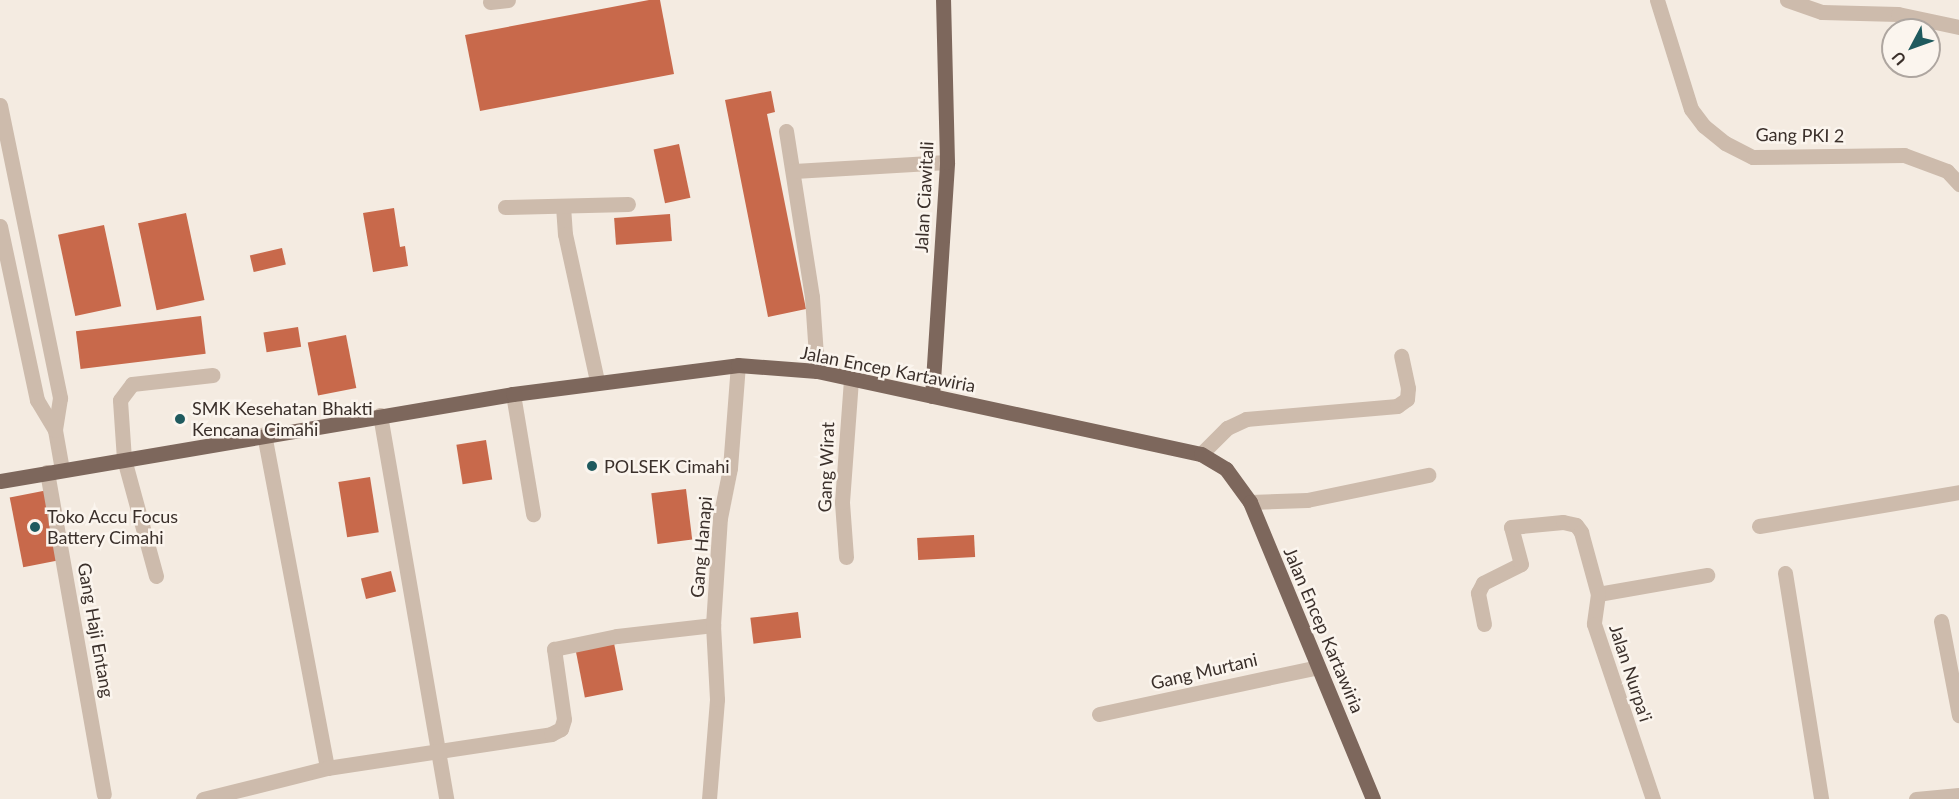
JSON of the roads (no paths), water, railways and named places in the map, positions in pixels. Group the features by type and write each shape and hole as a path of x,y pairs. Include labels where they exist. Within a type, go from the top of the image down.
{"main road":[{"name":"Jalan Ciawitali","path":"932,396 947,162 946,35 943,2"},
{"name":"Jalan Encep Kartawiria","path":"0,481 264,434 513,394 597,381 738,365 817,371 1201,454 1226,469 1250,502 1373,799"}],"street":[{"path":"490,2 508,0"},
{"name":"Gang PKI 2","path":"1657,0 1691,109 1704,126 1725,143 1753,157 1904,155 1947,171 1959,184"},
{"path":"1787,0 1822,12 1851,5 1959,27"},
{"path":"0,105 60,398 55,430"},
{"path":"786,131 812,297 817,371"},
{"path":"794,171 947,162"},
{"path":"505,207 628,204"},
{"path":"563,206 565,234 597,381"},
{"path":"25,220 0,226 37,400 55,430"},
{"path":"1201,454 1227,428 1246,419 1397,406 1407,399 1408,388 1401,356"},
{"name":"Gang Hanapi","path":"710,799 717,699 713,625 720,518 730,468 738,365"},
{"path":"156,576 124,459 120,400 124,391 132,384 212,375"},
{"name":"Gang Wirat","path":"846,557 842,502 851,379"},
{"path":"513,394 533,514"},
{"path":"380,415 440,753 446,799"},
{"name":"Gang Haji Entang","path":"55,430 55,471 104,794"},
{"path":"264,434 327,768"},
{"path":"1250,502 1307,500 1428,475"},
{"path":"1759,526 1959,492"},
{"name":"Jalan Nurpa'i","path":"1484,624 1478,593 1483,583 1521,564 1511,527 1563,522 1575,525 1581,532 1598,594 1594,624 1653,799"},
{"path":"1785,573 1821,799"},
{"path":"1598,594 1707,575"},
{"path":"1941,621 1954,658 1959,716"},
{"path":"203,799 327,768 440,753 561,729 564,719 554,649 616,636 713,625"},
{"name":"Gang Murtani","path":"1099,714 1318,667"},
{"path":"1916,799 1959,795"}],"place":[{"name":"SMK Kesehatan Bhakti Kencana Cimahi","path":"180,419"},
{"name":"POLSEK Cimahi","path":"592,466"},
{"name":"Toko Accu Focus Battery Cimahi","path":"35,527"}]}
